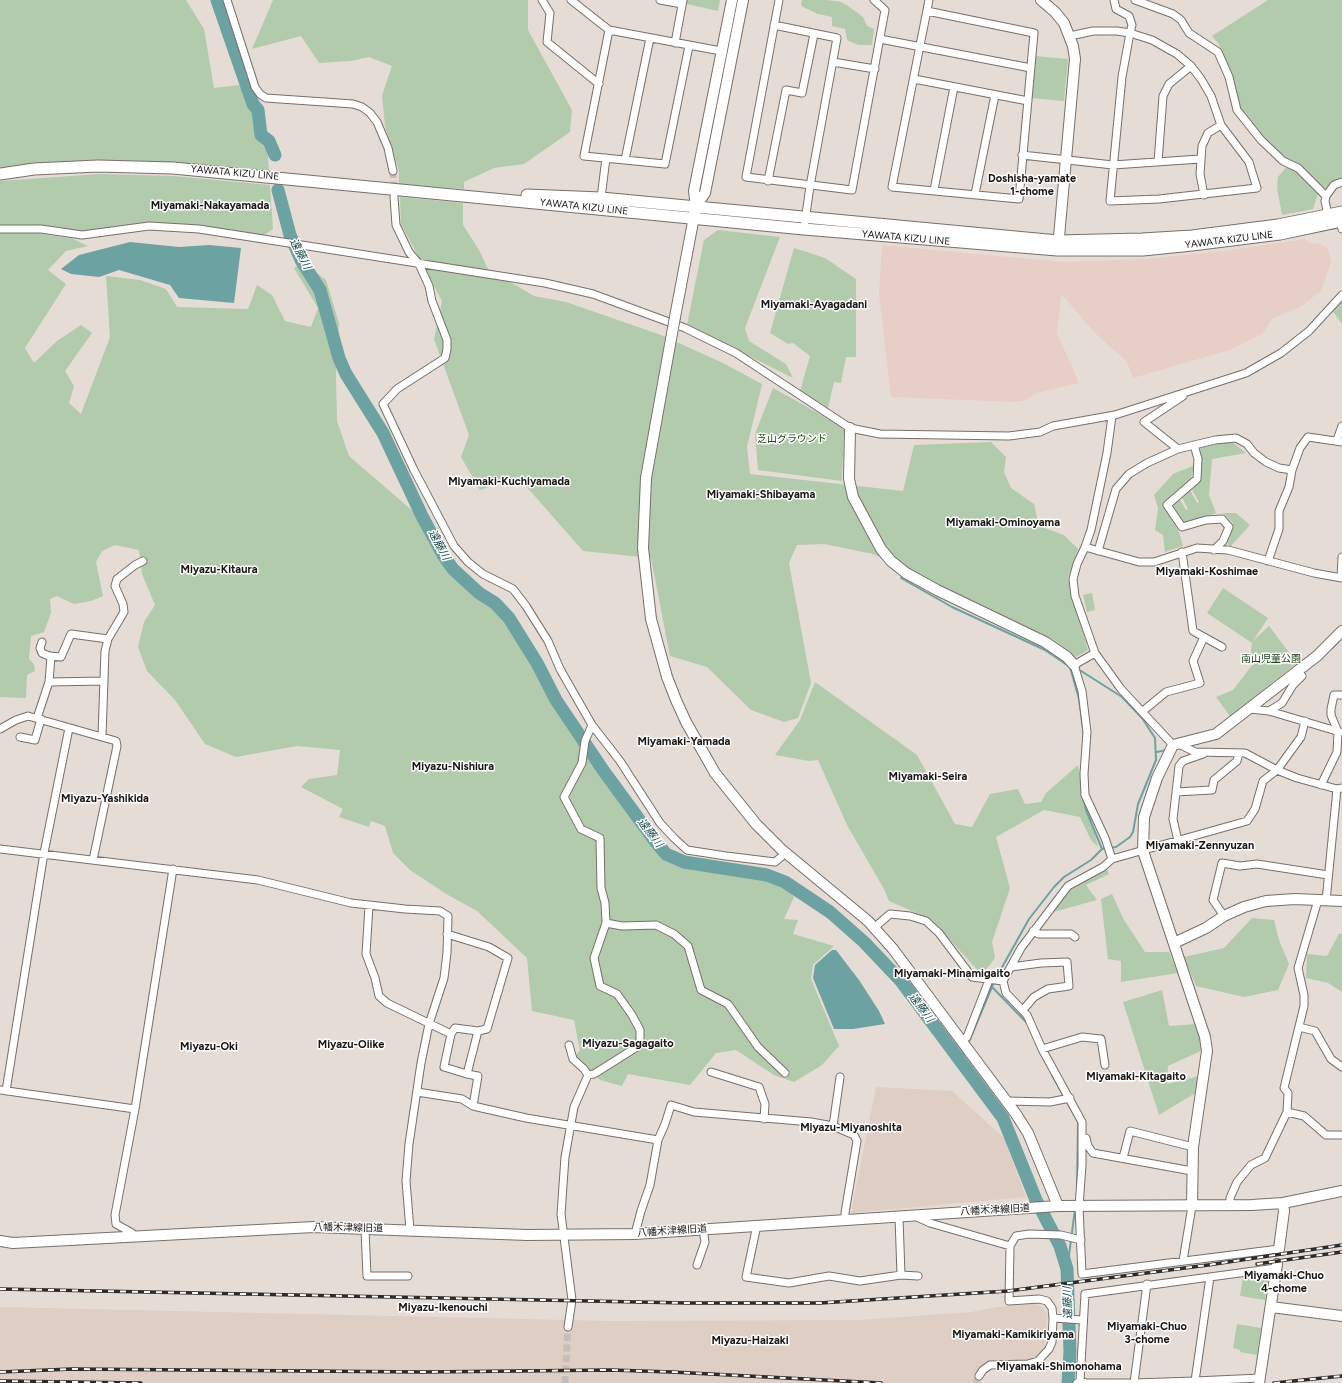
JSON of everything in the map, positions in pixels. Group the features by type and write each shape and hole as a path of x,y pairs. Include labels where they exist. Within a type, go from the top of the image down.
{"main road":[{"name":"YAWATA KIZU LINE","path":"0,174 34,169 98,166 155,167 469,196 694,219 805,224 1058,246 1143,250 1199,245 1280,234 1342,221"},
{"name":"YAWATA KIZU LINE","path":"469,196 560,195 601,198 696,206 805,224"},
{"name":"YAWATA KIZU LINE","path":"1058,246 1192,236 1278,225 1328,215 1342,221"}],"street":[{"path":"227,0 255,87 260,94 266,98 353,104 362,107 378,122 388,148 393,171"},
{"path":"542,0 550,13 547,42 599,84"},
{"path":"571,0 610,30 721,51"},
{"path":"660,0 683,2 675,43"},
{"path":"732,0 694,191 696,206 694,219 646,478 643,510 643,548 651,619 667,678 686,722 702,752 737,802 756,824 786,853 849,904 874,927 893,949 1007,1101 1028,1134 1054,1207"},
{"path":"696,206 705,193 743,0"},
{"path":"779,0 746,177 768,181 852,190 885,10 874,0"},
{"path":"927,11 1034,33 1019,199 892,187 929,0"},
{"path":"1041,0 1060,17 1070,36 1075,59 1058,246"},
{"path":"1070,36 1102,30 1130,33 1160,43 1177,54 1191,66 1201,78 1211,96 1221,125 1249,162 1257,188 1160,199 1110,201 1122,77 1130,33 1130,19 1126,13 1116,9 1114,0"},
{"path":"1135,0 1173,14 1181,20 1189,33 1218,52 1229,77 1237,110 1261,140 1283,161 1298,168 1326,196 1328,215"},
{"path":"774,25 837,38 810,186 805,224"},
{"path":"610,30 584,156 665,164 689,46"},
{"path":"768,181 786,90 802,93 814,34"},
{"path":"625,160 650,38"},
{"path":"880,39 1031,68"},
{"path":"833,62 874,69"},
{"path":"1158,162 1162,102 1165,91 1169,84 1191,66"},
{"path":"914,79 1028,101"},
{"path":"934,190 954,87"},
{"path":"975,194 995,95"},
{"path":"1204,195 1200,159 1202,146 1211,130 1221,125"},
{"path":"1022,155 1113,164 1200,159"},
{"path":"601,198 606,158"},
{"path":"1326,196 1334,185 1342,182"},
{"path":"394,197 396,225 409,252 419,264 447,340 445,358 397,389 383,404 414,470 454,546 468,562 483,574 513,589 548,640 574,696 592,725 620,761 660,823 687,850 775,862 786,853"},
{"path":"0,229 41,229 82,235 149,226 199,229 545,283 593,294 685,328 736,353 850,428 876,434 1009,436 1040,432 1053,426 1112,416 1246,373 1281,354 1309,331 1342,295"},
{"path":"1178,449 1144,422 1190,391"},
{"path":"1112,416 1107,453 1091,530 1077,564 1073,579 1075,596 1095,654 1121,689 1176,744 1195,752 1245,753 1277,770 1321,785 1340,788 1328,875 1322,901 1298,968 1304,995 1304,1006 1284,1088 1288,1093 1287,1112 1265,1158 1251,1165 1237,1182 1230,1198 1230,1206"},
{"path":"1268,560 1279,529 1279,511 1289,487 1292,470 1300,448 1308,437 1340,441 1342,426"},
{"path":"850,428 849,479 853,496 881,549 891,561 906,573 937,590 1045,642 1067,657 1074,665 1082,691 1087,732 1084,774 1085,795 1106,838 1112,859"},
{"path":"1098,551 1116,489 1129,474 1147,463 1178,449 1236,438 1247,444 1254,454 1266,462 1279,468 1292,470"},
{"path":"1194,445 1198,459 1197,478 1167,505 1182,526 1206,520 1222,519 1229,527 1223,541 1214,550"},
{"path":"1085,547 1139,562 1154,562 1197,548 1228,550 1314,573 1342,578 1342,557"},
{"path":"1182,552 1193,631 1222,647"},
{"path":"102,736 103,681 108,639 124,612 123,604 115,586 117,579 135,565 143,562"},
{"path":"1183,1261 1192,1206 1193,1147 1207,1051 1200,1019 1142,851 1144,817 1157,778 1176,744 1216,734 1317,656 1342,631"},
{"path":"42,642 40,648 42,653 61,657 71,634 108,639"},
{"path":"1143,711 1166,692 1200,683 1193,661 1204,637"},
{"path":"1074,665 1095,654"},
{"path":"20,737 35,740 49,682 51,656"},
{"path":"1269,712 1282,703 1293,685 1302,676"},
{"path":"49,682 103,681"},
{"path":"1321,785 1337,752 1340,732 1331,715 1331,709 1334,696 1342,695"},
{"path":"1250,709 1305,721 1340,732"},
{"path":"0,729 16,720 28,716 68,728 112,738 116,741 117,746 93,860"},
{"path":"962,1041 967,1037 996,980 1011,967 1021,948 1068,886 1103,867 1112,859 1247,821 1255,809 1263,781 1277,770 1301,737 1305,721"},
{"path":"588,1075 594,1074 640,1045 640,1030 632,1015 617,994 600,986 594,958 606,923 605,903 602,888 600,838 581,829 564,797 582,763 585,742 592,725"},
{"path":"68,728 44,854 3,1090 135,1109"},
{"path":"1178,841 1173,819 1179,766 1183,761 1207,753"},
{"path":"1176,792 1212,790 1214,780 1237,761 1239,754"},
{"path":"0,849 258,880 294,888 320,896 369,906 440,911 448,916 448,953 444,978 429,1024 420,1063 409,1144 406,1181 410,1230"},
{"path":"1224,916 1213,900 1222,863 1240,866 1257,864 1328,875"},
{"path":"134,1237 132,1233 118,1225 115,1221 135,1109 173,869"},
{"path":"1174,943 1206,928 1224,916 1244,906 1266,901 1342,901"},
{"path":"369,906 366,954 375,978 379,996 387,1003 451,1034"},
{"path":"874,927 890,914 910,916 926,921 939,933 972,977 996,980 1027,1015 1042,1049 1082,1122 1079,1207 1082,1274 1279,1250 1284,1211 1283,1203"},
{"path":"606,923 622,926 656,925 674,934 688,946 701,990 728,1004 758,1047 784,1073"},
{"path":"1033,931 1039,934 1071,934 1075,937"},
{"path":"448,934 489,947 508,958 487,1028 478,1031 455,1028 451,1034 444,1067 478,1076 473,1106"},
{"path":"1011,967 1041,963 1067,962 1069,986 1048,989 1034,997 1023,1010"},
{"path":"1299,1027 1315,1031 1331,1059 1342,1067"},
{"path":"467,1074 478,1031"},
{"path":"1042,1049 1082,1037 1100,1039 1106,1065"},
{"path":"569,1045 573,1059 588,1075"},
{"path":"711,1072 759,1088 765,1104 764,1119"},
{"path":"568,1327 572,1300 560,1214 565,1157 570,1125 574,1107 588,1075"},
{"path":"833,1126 840,1077"},
{"path":"417,1092 462,1099 473,1106 526,1118 658,1140"},
{"path":"1007,1101 1050,1102 1070,1098"},
{"path":"635,1234 650,1185 658,1140 671,1105 694,1112 811,1122 833,1126 854,1135 857,1141 845,1221"},
{"path":"1287,1112 1304,1116 1326,1135 1342,1135"},
{"path":"1124,1158 1130,1131 1193,1147"},
{"path":"1082,1134 1086,1137 1088,1146 1093,1153 1192,1171"},
{"name":"八幡木津線旧道","path":"0,1241 13,1243 314,1227 564,1235 635,1234 756,1225 845,1221 914,1215 1054,1207 1230,1206 1283,1203 1342,1191"},
{"path":"914,1215 930,1224 1010,1246"},
{"path":"899,1217 901,1275"},
{"path":"756,1225 746,1277 789,1283 830,1276 860,1281 901,1275 918,1276"},
{"path":"365,1229 367,1276 408,1276"},
{"path":"696,1265 705,1242 703,1229"},
{"path":"979,1376 983,1370 990,1365 1028,1364 1038,1361 1049,1349 1052,1342 1052,1308 1047,1301 1039,1299 1009,1301 1010,1246 1016,1236 1046,1233 1081,1240"},
{"path":"1129,1383 1079,1382 1082,1320 1085,1294 1147,1284 1210,1277 1277,1266 1260,1381 1134,1383 1147,1284"},
{"path":"1195,1381 1210,1277"},
{"path":"1271,1307 1342,1316"},
{"path":"1053,1318 1082,1320"}],"shaded area":[{"path":"1305,239 1310,244 1320,243 1328,249 1331,263 1321,291 1300,307 1273,318 1262,334 1230,350 1133,378 1127,362 1093,331 1063,296 1061,297 1057,333 1079,383 1036,393 1026,400 1014,402 891,397 879,294 882,245 1062,262 1144,259 1224,251"},
{"path":"876,1087 952,1091 1004,1138 1026,1197 851,1213"},
{"path":"1040,1305 1047,1314 1045,1349 1038,1358 1032,1361 991,1363 978,1374 973,1383 0,1383 0,1307 611,1321 859,1320 971,1312 1004,1306"}],"green space":[{"path":"0,0 186,0 204,29 214,88 239,85 266,126 269,172 174,163 117,161 31,164 0,168"},
{"path":"273,0 528,0 528,30 572,110 570,132 524,164 494,168 464,182 464,189 399,184 399,171 385,126 382,95 392,66 369,57 351,61 319,63 301,36 252,49"},
{"path":"687,0 720,0 718,11 687,4"},
{"path":"802,0 827,0 841,2 848,6 863,17 867,26 874,29 872,45 858,45 847,40 845,29 832,26 832,17 818,14 803,7 801,5"},
{"path":"1268,0 1342,0 1342,177 1332,182 1322,191 1262,138 1239,109 1219,44 1212,36"},
{"path":"1035,56 1068,59 1064,101 1031,98"},
{"path":"1288,165 1305,177 1318,194 1313,209 1282,215 1277,188 1278,177"},
{"path":"99,174 173,176 270,185 273,229 263,236 200,226 149,222 82,231 41,225 0,226 0,181"},
{"path":"400,197 463,203 463,225 479,250 488,269 534,296 566,302 661,335 723,363 762,384 747,447 750,474 903,491 914,445 991,442 1006,457 1004,472 1011,488 1034,504 1039,526 1064,535 1078,549 1068,578 1088,650 1076,657 1052,639 873,554 824,544 797,545 789,563 811,683 798,718 784,722 751,710 707,667 670,656 651,558 583,551 518,477 480,490 461,457 469,435 434,339 442,301 401,224"},
{"path":"718,230 780,237 745,328 749,341 786,364 793,378 687,325 704,240"},
{"path":"31,232 73,239 88,246 66,251 48,270 66,284 25,348 34,363 57,341 81,325 92,333 65,371 74,386 69,403 81,414 110,337 106,276 140,280 166,289 177,307 248,309 257,285 272,295 285,321 311,327 318,308 294,268 303,262 326,280 339,323 336,376 337,421 349,456 414,512 450,574 492,605 506,620 528,655 559,712 600,773 662,855 686,865 767,879 786,887 794,897 784,919 798,920 793,934 834,946 813,965 811,979 839,1046 822,1065 794,1082 774,1075 736,1050 716,1053 690,1085 628,1074 622,1086 600,1080 573,1059 580,1050 574,1020 532,1011 527,958 477,911 448,895 410,870 393,853 385,826 371,821 369,827 339,817 343,809 301,787 309,779 337,775 340,750 297,746 236,757 205,744 175,700 147,671 138,647 144,622 155,605 142,574 139,550 115,545 102,551 96,562 103,596 91,601 74,604 57,596 50,599 51,613 44,632 31,636 29,659 34,664 35,671 27,675 26,698 0,697 0,233"},
{"path":"794,248 825,258 856,279 856,357 846,357 841,383 834,382 828,408 800,391 810,356 793,343 788,344 770,333"},
{"path":"1342,300 1342,324 1332,310"},
{"name":"芝山グラウンド","path":"773,388 838,424 844,430 842,481 758,470 755,434"},
{"path":"1232,442 1246,453 1212,459 1209,495 1216,513 1181,525 1172,505 1179,498 1186,510 1188,509 1181,496 1190,490 1197,503 1191,507 1199,502 1192,490 1199,482 1201,461 1200,447"},
{"path":"1195,465 1190,481 1163,502 1179,532 1183,546 1165,552 1163,535 1155,530 1158,508 1154,495 1173,474"},
{"path":"1223,513 1236,513 1250,525 1230,547 1227,542 1233,523"},
{"name":"南山児童公園","path":"1223,588 1268,618 1253,641 1269,626 1297,663 1230,716 1216,697 1233,690 1253,664 1250,659 1252,643 1207,613"},
{"path":"1092,593 1095,610 1087,612 1083,595"},
{"path":"815,682 917,755 955,824 972,827 990,794 1018,789 1025,804 1041,802 1046,793 1078,765 1098,847 1091,840 1080,817 1044,810 996,837 1010,888 992,942 995,958 982,975 932,920 889,901 884,889 847,825 818,760 809,761 775,755 800,720"},
{"path":"1107,869 1109,874 1086,885 1097,900 1046,914 1070,890"},
{"path":"1112,894 1124,920 1145,952 1169,952 1178,973 1121,982 1121,961 1108,959 1101,899"},
{"path":"1252,918 1274,920 1279,940 1289,964 1278,990 1244,997 1196,986 1184,957 1224,948"},
{"path":"1339,934 1342,934 1342,992 1328,983 1306,978 1307,954 1327,956"},
{"path":"1162,990 1169,1026 1197,1024 1203,1050 1168,1066 1167,1084 1199,1076 1197,1092 1159,1115 1123,1002"},
{"path":"1266,1273 1269,1276 1265,1300 1240,1296 1243,1276"},
{"path":"1237,1324 1261,1328 1257,1355 1240,1352 1240,1350 1233,1348"}],"water":[{"path":"130,242 179,247 209,245 241,248 234,303 179,298 170,285 119,270 99,277 71,274 61,269 79,255"},
{"path":"832,950 836,950 859,980 879,1011 885,1024 853,1029 834,1029 813,978 815,965"}],"waterway":[{"name":"遠藤川","path":"217,0 253,104 258,110 261,135 269,141 275,155"},
{"name":"遠藤川","path":"278,190 290,235 301,260 320,290 339,358 346,374 383,433 422,516 443,555 453,569 479,593 495,603 509,618 537,663 556,700 603,770 655,841 666,854 684,862 767,875 785,882 830,912 864,942 901,981 1003,1118 1036,1200 1060,1246 1067,1269 1070,1352 1068,1383"},
{"path":"901,578 952,607 1045,650 1070,667 1079,699 1084,736"},
{"path":"1332,648 1339,641"},
{"path":"996,978 1029,919 1054,887 1064,877 1091,860 1102,849 1116,847 1130,837 1133,832 1138,804 1156,760 1155,738 1142,718 1122,697 1078,669"},
{"path":"1157,752 1166,750"},
{"path":"1084,800 1086,810 1102,849"},
{"path":"968,1044 994,982"},
{"path":"991,986 1027,1023"},
{"path":"960,1059 965,1050"},
{"path":"1052,1075 1078,1122 1077,1188"},
{"path":"1067,1271 1075,1209"}],"tunnel":[{"path":"393,171 394,193"},
{"path":"565,1383 568,1327"},
{"path":"976,1383 979,1376"}],"railway":[{"path":"0,1289 687,1303 820,1303 1008,1291 1208,1265 1342,1245"},
{"path":"1257,1264 1342,1252"},
{"path":"0,1372 72,1369 423,1372 611,1370 881,1383"},
{"path":"1274,1383 1342,1376"},
{"path":"0,1381 141,1383"}],"district":[{"name":"Doshisha-yamate 1-chome","path":"1032,185"},
{"name":"Miyamaki-Nakayamada","path":"210,206"},
{"name":"Miyamaki-Ayagadani","path":"814,305"},
{"name":"Miyamaki-Kuchiyamada","path":"509,482"},
{"name":"Miyamaki-Shibayama","path":"761,495"},
{"name":"Miyamaki-Ominoyama","path":"1003,523"},
{"name":"Miyazu-Kitaura","path":"219,570"},
{"name":"Miyamaki-Koshimae","path":"1207,572"},
{"name":"Miyamaki-Yamada","path":"684,742"},
{"name":"Miyazu-Nishiura","path":"453,767"},
{"name":"Miyamaki-Seira","path":"928,777"},
{"name":"Miyazu-Yashikida","path":"105,799"},
{"name":"Miyamaki-Zennyuzan","path":"1200,846"},
{"name":"Miyamaki-Minamigaito","path":"952,974"},
{"name":"Miyazu-Sagagaito","path":"628,1044"},
{"name":"Miyazu-Oiike","path":"351,1045"},
{"name":"Miyazu-Oki","path":"209,1047"},
{"name":"Miyamaki-Kitagaito","path":"1136,1077"},
{"name":"Miyazu-Miyanoshita","path":"851,1128"},
{"name":"Miyamaki-Chuo 4-chome","path":"1284,1282"},
{"name":"Miyazu-Ikenouchi","path":"443,1308"},
{"name":"Miyamaki-Chuo 3-chome","path":"1147,1333"},
{"name":"Miyamaki-Kamikiriyama","path":"1013,1335"},
{"name":"Miyazu-Haizaki","path":"750,1341"},
{"name":"Miyamaki-Shimonohama","path":"1059,1367"}]}
